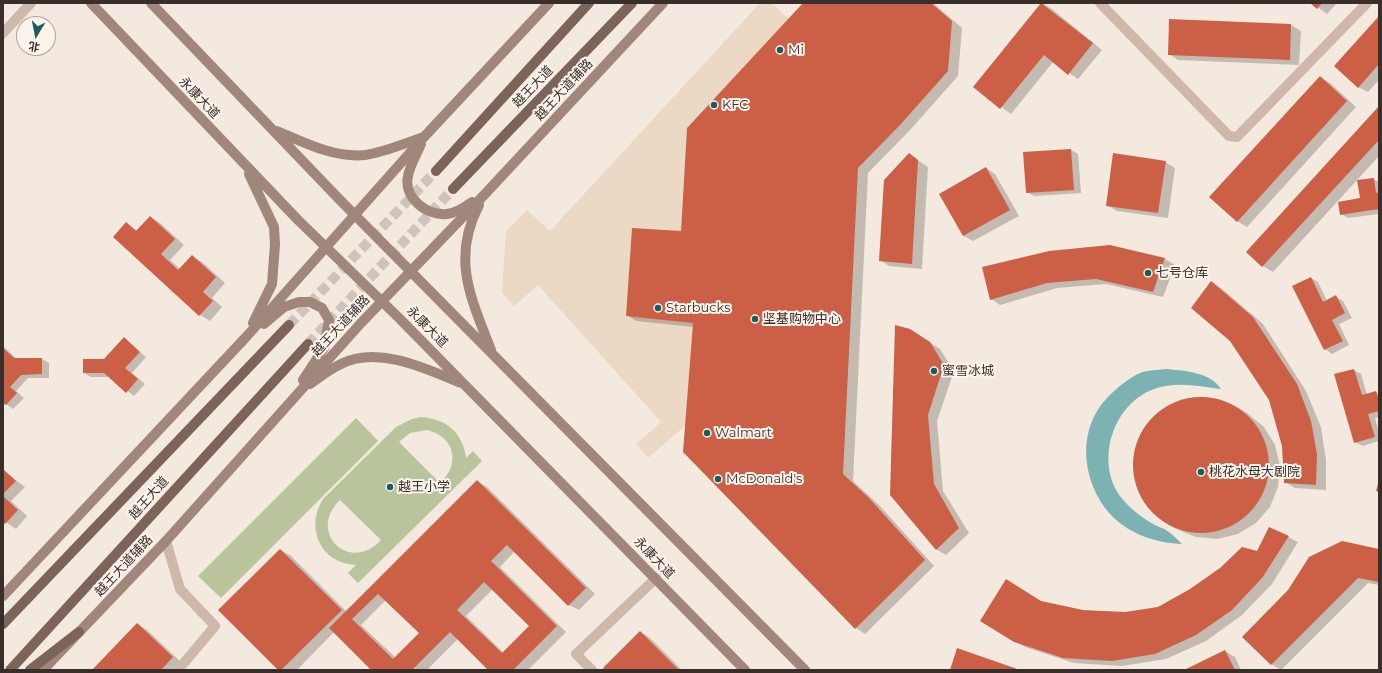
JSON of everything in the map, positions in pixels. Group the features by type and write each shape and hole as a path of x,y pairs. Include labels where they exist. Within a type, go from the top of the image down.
{"main road":[{"name":"永康大道","path":"91,3 243,163 466,385 745,670"},
{"name":"永康大道","path":"151,3 492,355 805,670"},
{"path":"3,596 247,336 424,137 549,3"},
{"name":"越王大道","path":"436,170 589,3"},
{"name":"越王大道","path":"453,189 632,3"},
{"name":"越王大道辅路","path":"43,670 166,541 297,393 382,301 485,194 663,3"},
{"path":"272,129 318,149 351,155 375,153 424,137"},
{"path":"424,137 407,177 409,193 419,206 433,213 447,214 461,209 485,194"},
{"path":"243,163 272,222 276,245 272,284 247,336"},
{"path":"485,194 470,223 465,268 472,299 492,355"},
{"path":"247,336 284,307 299,302 310,302 322,308 329,320 324,348 311,366 297,393"},
{"name":"越王大道","path":"3,624 289,325"},
{"name":"越王大道","path":"10,670 308,344"},
{"path":"297,393 342,363 361,359 377,358 397,360 421,367 466,385"},
{"path":"30,670 79,632"}],"street":[{"path":"3,33 31,3"},
{"path":"1100,3 1229,136 1234,138 1240,134 1367,3"},
{"path":"166,541 180,589 215,626 178,670"},
{"path":"592,670 576,654 656,578"}],"green space":[{"path":"420,417 429,418 445,424 457,434 464,449 466,458 473,451 482,461 358,583 348,573 356,565 344,563 333,558 325,551 319,542 316,532 318,510 323,499 396,427 412,419","holes":["427,430 444,439 452,452 451,468 447,476 440,483 399,442 410,433","340,500 381,540 369,549 357,553 346,551 336,545 330,536 328,525 331,513"]},
{"path":"356,418 378,441 221,598 198,576"}],"shaded area":[{"path":"760,3 772,3 789,19 687,128 681,231 632,229 626,315 693,323 686,425 648,458 636,444 661,422 538,285 514,306 502,293 506,231 527,210 550,231"}],"water":[{"path":"1166,369 1197,373 1211,379 1221,389 1187,385 1170,385 1154,389 1140,396 1128,407 1119,420 1112,435 1109,450 1109,466 1113,482 1120,496 1127,504 1135,512 1153,524 1165,529 1182,544 1164,542 1145,537 1128,529 1113,517 1102,504 1094,489 1086,456 1087,439 1091,423 1099,408 1110,395 1132,377 1140,373"}],"building":[{"name":"坚基购物中心","path":"803,3 931,3 952,21 948,71 900,125 858,168 843,474 869,498 925,560 855,629 683,452 693,323 626,316 632,228 681,231 687,128"},
{"path":"1041,3 1093,43 1068,75 1044,55 1000,109 973,87"},
{"path":"1310,3 1322,3 1317,9"},
{"path":"1379,16 1379,64 1358,88 1334,66"},
{"path":"1169,19 1291,24 1290,60 1168,55"},
{"path":"1320,76 1347,101 1237,222 1209,197"},
{"path":"1379,106 1379,140 1262,267 1246,252"},
{"path":"1071,149 1074,190 1026,193 1023,152"},
{"path":"909,153 918,160 912,264 879,261 884,180"},
{"path":"1113,153 1166,161 1158,213 1106,206"},
{"path":"986,167 1010,210 963,236 939,194"},
{"path":"1374,178 1376,193 1379,192 1379,209 1340,215 1338,202 1360,198 1357,180"},
{"path":"150,216 175,239 161,254 178,270 192,255 216,277 203,292 213,301 199,316 113,237 126,222 136,231"},
{"path":"1110,245 1165,258 1153,292 1096,279 1047,283 990,300 982,267 1049,251"},
{"path":"1311,277 1323,302 1336,295 1345,313 1332,320 1343,341 1324,350 1292,286"},
{"path":"1211,281 1253,317 1297,384 1311,421 1317,454 1316,485 1284,483 1282,446 1269,400 1230,341 1191,308"},
{"path":"895,325 910,329 930,342 944,365 928,415 934,484 959,528 936,550 890,495"},
{"path":"124,337 140,352 125,368 138,379 126,393 104,373 83,373 83,359 104,359"},
{"path":"3,348 14,358 42,358 42,374 21,375 10,387 17,393 6,405 3,403"},
{"path":"1354,369 1362,395 1376,391 1379,401 1379,411 1368,414 1375,437 1354,443 1334,374"},
{"name":"桃花水母大剧院","path":"1208,397 1221,399 1239,408 1254,422 1267,445 1269,465 1267,485 1258,503 1244,518 1221,531 1194,533 1181,531 1163,522 1148,508 1135,485 1133,458 1135,445 1144,427 1158,412 1181,399"},
{"path":"3,469 16,481 3,494"},
{"path":"477,480 586,588 568,606 507,545 491,561 557,626 513,670 488,670 450,632 412,670 371,670 329,628","holes":["484,582 529,626 502,653 457,610","378,594 419,633 393,659 352,619"]},
{"path":"1379,480 1379,492 1376,491"},
{"path":"3,496 18,510 5,524 3,522"},
{"path":"1269,527 1289,536 1262,578 1232,610 1196,635 1155,654 1112,661 1063,658 1014,642 980,621 1006,579 1041,601 1083,610 1125,612 1158,607 1190,589 1220,568 1242,547 1257,551"},
{"path":"1342,541 1379,549 1379,582 1358,578 1271,665 1242,637 1288,590 1309,557"},
{"path":"280,549 342,610 281,670 278,670 218,610"},
{"path":"137,623 173,657 161,670 92,670"},
{"path":"640,631 679,670 605,670 603,668"},
{"path":"957,648 1020,670 950,670"},
{"path":"1225,650 1235,670 1184,670"}],"tunnel":[{"path":"289,325 436,171"},
{"path":"308,344 453,189"}],"place":[{"name":"Mi","path":"780,50"},
{"name":"KFC","path":"714,105"},
{"name":"七号仓库","path":"1148,273"},
{"name":"Starbucks","path":"658,308"},
{"name":"坚基购物中心","path":"755,319"},
{"name":"蜜雪冰城","path":"934,371"},
{"name":"Walmart","path":"707,433"},
{"name":"桃花水母大剧院","path":"1201,472"},
{"name":"McDonald's","path":"718,479"},
{"name":"越王小学","path":"390,487"}]}
